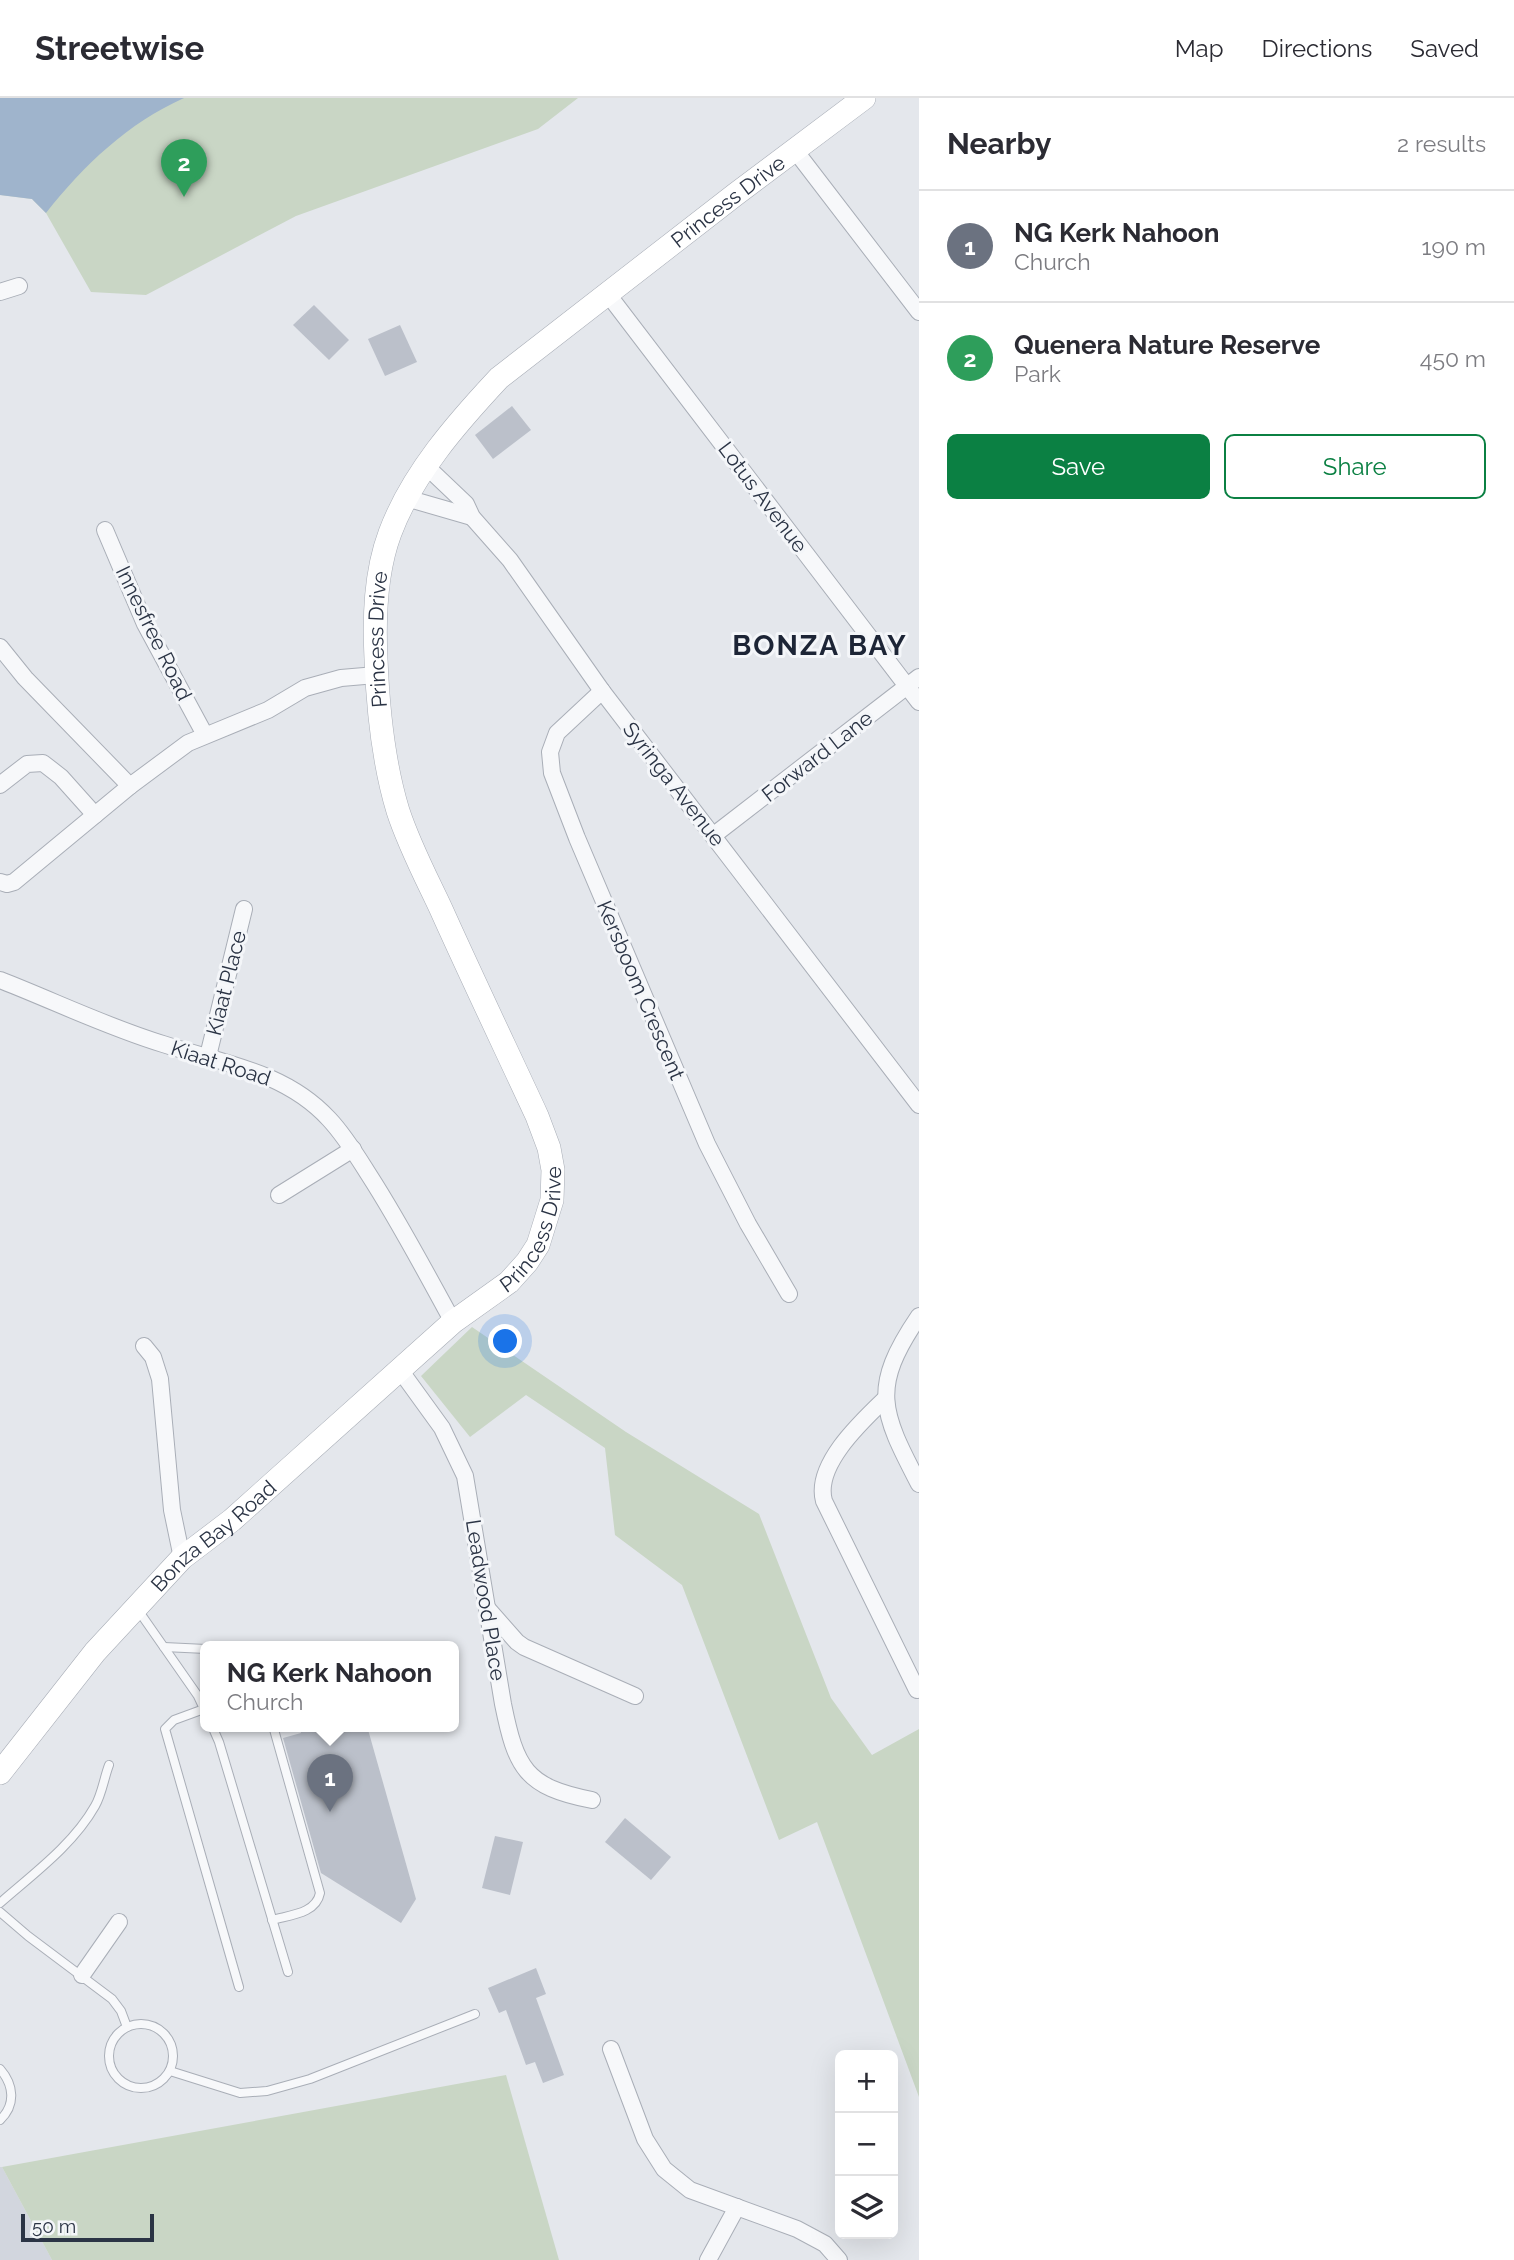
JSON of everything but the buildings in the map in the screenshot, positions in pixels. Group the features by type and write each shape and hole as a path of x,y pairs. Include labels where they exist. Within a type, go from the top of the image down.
{"street":[{"name":"Princess Drive","path":"453,1322 509,1282 527,1262 538,1245 547,1218 552,1200 553,1170 549,1148 537,1116 398,813 385,756 378,708 374,631 379,576 389,535 406,498 426,466 473,405 499,378 794,149 864,98"},
{"path":"794,149 919,312"},
{"path":"0,292 19,286"},
{"name":"Lotus Avenue","path":"607,293 913,682 919,702"},
{"name":"Syringa Avenue","path":"426,466 466,504 472,517 510,560 602,691 919,1105"},
{"path":"406,498 472,517"},
{"name":"Innesfree Road","path":"106,530 145,624 205,735"},
{"path":"0,647 25,678 130,786"},
{"path":"0,882 14,882 130,786 188,743 244,721 318,683 376,675"},
{"name":"Forward Lane","path":"714,835 913,682"},
{"name":"Kersboom Crescent","path":"602,691 557,733 550,752 552,773 707,1144 748,1224 789,1294"},
{"path":"0,785 27,764 43,763 61,777 95,815"},
{"name":"Kiaat Place","path":"208,1056 244,909"},
{"name":"Kiaat Road","path":"0,980 162,1044 256,1071 314,1105 353,1149 393,1211 453,1322"},
{"path":"279,1195 353,1149"},
{"path":"919,1316 901,1343 886,1381 889,1419 919,1484"},
{"name":"Bonza Bay Road","path":"0,1773 95,1652 182,1558 232,1520 453,1322"},
{"path":"144,1346 158,1367 172,1510 182,1558"},
{"name":"Leadwood Place","path":"400,1370 442,1428 465,1476 485,1606 510,1740 519,1762 536,1780 560,1794 592,1800"},
{"path":"886,1398 846,1440 826,1471 821,1491 917,1690"},
{"path":"485,1606 517,1643 635,1696"},
{"path":"82,1975 120,1922"},
{"path":"611,2049 633,2112 664,2169 690,2190 797,2229 825,2244 839,2260"},
{"path":"708,2260 737,2207"}],"lane":[{"path":"137,1608 200,1700"},
{"path":"164,1647 200,1649"},
{"path":"200,1712 174,1720 165,1729 239,1987"},
{"path":"215,1732 288,1972"},
{"path":"272,1920 309,1909 318,1902 320,1893 275,1732"},
{"path":"0,1903 55,1855 90,1814 99,1800 109,1765"},
{"path":"0,1912 112,1999 121,2011 127,2027"},
{"path":"170,2071 240,2093 267,2091 310,2079 475,2014"},
{"path":"152,2025 169,2039 173,2049 170,2071 155,2086 134,2089 116,2078 108,2058 109,2048 114,2038 127,2027 152,2025"},
{"path":"0,2069 7,2077 12,2099 9,2109 0,2120"}],"shaded area":[{"path":"2,2167 52,2260 0,2260"}],"green space":[{"path":"0,98 578,98 538,129 296,216 146,295 91,292 46,213 32,199 0,195"},
{"path":"472,1327 626,1432 759,1514 831,1698 872,1755 919,1729 919,2097 817,1822 779,1840 682,1585 615,1535 605,1448 526,1395 470,1437 421,1376"},
{"path":"506,2075 559,2260 52,2260 2,2167"}],"water":[{"path":"0,98 184,98 144,120 108,147 46,213 32,199 0,195"}],"place":[{"name":"Quenera Nature Reserve","path":"184,197"},
{"name":"NG Kerk Nahoon","path":"330,1812"}],"district":[{"name":"BONZA BAY","path":"820,645"}]}
